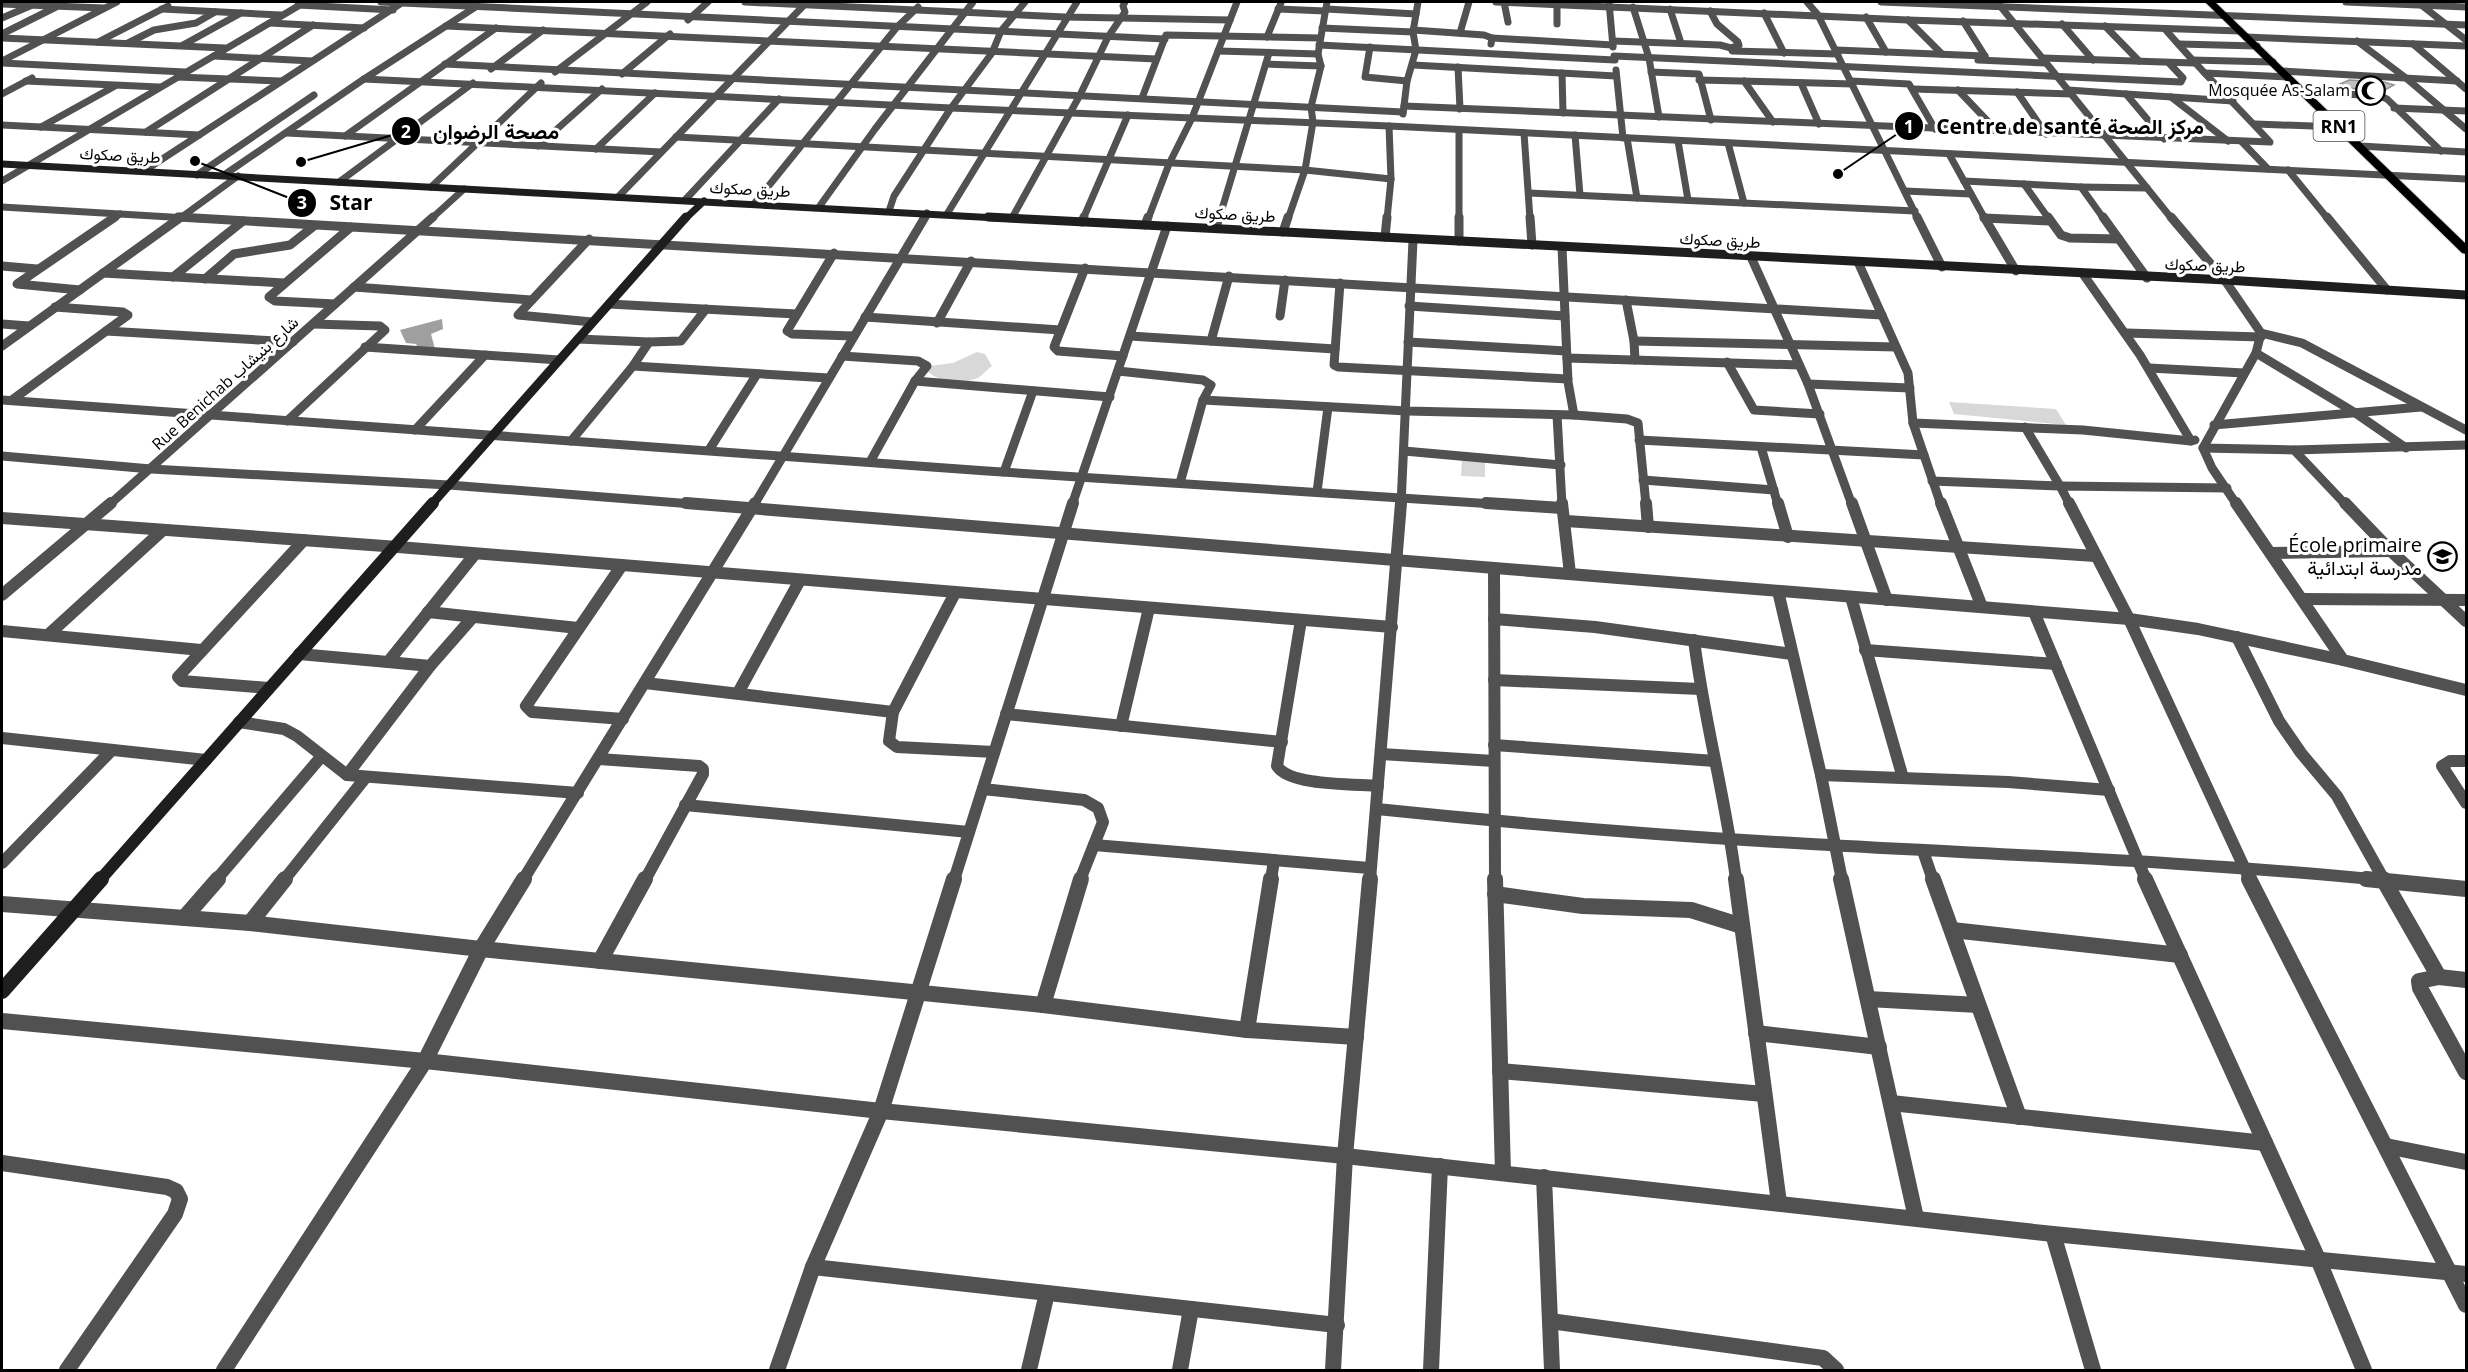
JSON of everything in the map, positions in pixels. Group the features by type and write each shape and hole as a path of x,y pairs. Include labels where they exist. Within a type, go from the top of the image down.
{"highway":[{"name":"RN1","path":"2210,2 2306,92 2387,175 2466,250"}],"street":[{"path":"2,18 40,2"},
{"path":"2,62 117,2"},
{"path":"97,42 177,2"},
{"path":"381,2 480,4 628,15 1165,39"},
{"path":"144,171 402,2"},
{"path":"532,9 542,2"},
{"path":"575,12 587,2"},
{"path":"430,187 538,86 647,2"},
{"path":"682,24 708,2"},
{"path":"745,2 806,3 1065,17 1230,20"},
{"path":"729,26 757,2"},
{"path":"840,31 868,2"},
{"path":"754,204 897,27 922,2"},
{"path":"819,207 860,147 877,129 949,29 973,2"},
{"path":"889,211 894,196 951,108 992,53 1001,32 1013,14 1025,2"},
{"path":"947,214 1065,17 1077,2"},
{"path":"1012,218 1071,112 1108,37 1125,12 1123,6 1125,2"},
{"path":"1145,225 1169,164 1192,118 1237,2"},
{"path":"1267,37 1281,2"},
{"path":"1401,127 1407,81 1416,50 1413,31 1418,2"},
{"path":"1460,33 1469,2"},
{"path":"1496,2 1609,4 1908,20 2062,24 2466,46"},
{"path":"1504,2 1509,22"},
{"path":"1807,2 1818,15 1837,52 1942,267"},
{"path":"1881,2 1999,4 2466,25"},
{"path":"2346,2 2418,3 2466,7"},
{"path":"2,181 301,3 393,10"},
{"path":"618,197 806,3"},
{"path":"2418,3 2466,40"},
{"path":"2,4 105,8"},
{"path":"224,175 364,79 480,4"},
{"path":"1557,4 1557,24"},
{"path":"1609,4 1620,116 1637,198"},
{"path":"1999,4 2147,188 2212,267 2226,280 2261,335 2256,353 2204,444 2212,468 2343,660"},
{"path":"2,36 57,6"},
{"path":"1278,9 1326,7 1416,14"},
{"path":"1283,232 1305,170 1313,122 1311,107 1321,66 1318,54 1326,7"},
{"path":"1633,7 1642,42 1649,58 1659,117"},
{"path":"162,9 282,15"},
{"path":"1670,9 1681,44"},
{"path":"1710,10 1717,24 1738,42 1739,45 1732,49"},
{"path":"128,44 154,30 196,23 215,12"},
{"path":"182,46 242,13"},
{"path":"1764,13 1784,53"},
{"path":"1866,17 1886,52"},
{"path":"1908,20 1942,54"},
{"path":"1963,21 1985,56"},
{"path":"268,23 364,28"},
{"path":"2062,24 2093,60"},
{"path":"146,132 313,25"},
{"path":"446,26 1156,59"},
{"path":"2105,26 2139,61"},
{"path":"345,136 496,28"},
{"path":"1322,28 1460,33 1492,38 1681,44 1784,53 1886,52 1985,56"},
{"path":"445,64 1311,107 1460,109 2164,139 2271,141 2193,62 2165,29"},
{"path":"486,73 543,30"},
{"path":"622,74 675,30"},
{"path":"717,38 723,32"},
{"path":"1143,98 1166,35 1173,33 1267,37 1370,47 1489,54 1649,58 2181,82 2183,78 2169,63"},
{"path":"2,36 226,48"},
{"path":"828,44 834,38"},
{"path":"1489,54 1492,38"},
{"path":"2357,41 2406,78 2466,129"},
{"path":"2179,44 2256,46"},
{"path":"2413,44 2466,88"},
{"path":"1370,47 1365,77 1407,81"},
{"path":"1732,49 1735,63"},
{"path":"1218,51 1318,54"},
{"path":"1216,228 1269,53"},
{"path":"213,56 312,61"},
{"path":"1934,89 1933,79 1943,71 1985,56"},
{"path":"1975,60 2272,62"},
{"path":"2,62 186,72"},
{"path":"1699,77 1718,74 1718,62"},
{"path":"1266,64 1321,66"},
{"path":"1413,65 1616,76"},
{"path":"2,94 55,66"},
{"path":"1458,67 1460,109"},
{"path":"90,84 116,69"},
{"path":"1651,72 1744,81 1904,83 1913,88 2127,93 2233,101"},
{"path":"1562,73 1563,113"},
{"path":"2205,73 2457,81"},
{"path":"177,77 280,81"},
{"path":"1699,77 1711,120"},
{"path":"339,182 479,78"},
{"path":"364,79 951,108 1313,122 2466,179"},
{"path":"26,81 161,87"},
{"path":"1744,81 1773,122"},
{"path":"2148,81 2174,98 2228,141"},
{"path":"1801,83 1820,124"},
{"path":"41,127 116,85"},
{"path":"1913,88 1935,129"},
{"path":"538,146 602,89"},
{"path":"1958,90 1998,132"},
{"path":"2018,92 2046,134"},
{"path":"2306,92 2380,96 2387,99 2441,151"},
{"path":"596,149 656,93"},
{"path":"2127,93 2164,139"},
{"path":"197,175 314,95"},
{"path":"686,200 779,99"},
{"path":"2394,108 2466,111"},
{"path":"1082,222 1128,115"},
{"path":"2255,124 2340,127"},
{"path":"2,125 199,135"},
{"path":"1385,237 1391,179 1389,126"},
{"path":"1459,130 1460,241"},
{"path":"287,133 661,152"},
{"path":"1524,133 1532,245"},
{"path":"1575,135 1580,195"},
{"path":"676,137 1305,170 1391,179"},
{"path":"1678,141 1688,200"},
{"path":"2242,142 2268,169"},
{"path":"1728,143 1744,203"},
{"path":"2360,146 2466,152"},
{"path":"1949,154 2016,271"},
{"name":"طريق صكوك","path":"2,164 1413,240 2147,278 2226,280 2466,295"},
{"path":"2288,170 2387,290"},
{"path":"2,346 238,176"},
{"path":"1964,182 2147,188"},
{"path":"2024,184 2058,234 2065,237 2120,239"},
{"path":"2081,187 2147,278"},
{"name":"Rue Benichab شارع بنيشاب","path":"2,596 151,469 464,189"},
{"path":"1905,191 1971,194"},
{"path":"1528,193 1915,211"},
{"path":"2,991 494,436 591,322 681,222 704,201"},
{"path":"2,207 314,226 662,243 1882,315"},
{"path":"2,217 16,208"},
{"path":"224,1371 425,1061 481,950 713,573 927,213"},
{"path":"80,290 17,284 120,214"},
{"path":"1984,218 2050,222"},
{"path":"173,277 243,221"},
{"path":"205,279 234,254 290,245 314,226"},
{"path":"777,1371 813,1267 881,1111 1042,600 1167,226"},
{"path":"335,304 270,299 270,295 351,227"},
{"path":"589,239 518,313 518,316 591,322"},
{"path":"1333,1371 1345,1156 1398,560 1407,411 1413,240"},
{"path":"1562,247 1566,355 1574,415"},
{"path":"834,253 787,330 789,333 854,336"},
{"path":"1751,256 1820,414 1887,600"},
{"path":"937,323 971,261"},
{"path":"1858,262 1908,373 1913,423 1932,481 1983,608"},
{"path":"2,266 36,269"},
{"path":"1085,268 1054,344 1058,351 1123,356"},
{"path":"104,273 284,283"},
{"path":"2083,274 2149,368 2192,441"},
{"path":"1211,341 1229,276"},
{"path":"1280,316 1285,280"},
{"path":"1340,283 1334,365 1342,369 1568,379"},
{"path":"354,287 531,300"},
{"path":"1626,300 1634,341 1635,360"},
{"path":"609,304 797,314"},
{"path":"1409,306 1565,315"},
{"path":"7,400 127,314 56,307"},
{"path":"578,339 681,341 706,309"},
{"path":"865,317 1060,330"},
{"path":"2,324 29,326"},
{"path":"287,421 385,328 313,324"},
{"path":"106,331 293,342"},
{"path":"2126,333 2261,335 2302,343 2466,430"},
{"path":"1130,336 1335,349"},
{"path":"1634,341 1896,347"},
{"path":"571,441 633,366 649,342"},
{"path":"1408,342 1635,360 1799,365"},
{"path":"365,347 559,360"},
{"path":"2256,353 2354,412 2406,448"},
{"path":"415,430 485,355"},
{"path":"842,356 923,362 927,366 915,381 870,462"},
{"path":"1727,362 1754,410 1820,414"},
{"path":"633,366 829,378"},
{"path":"2149,368 2244,373"},
{"path":"1118,371 1203,380 1211,385 1203,400 1180,483"},
{"path":"709,450 757,374"},
{"path":"915,381 1110,397"},
{"path":"1808,384 1910,388"},
{"path":"1004,472 1033,391"},
{"path":"7,400 783,457 1562,508"},
{"path":"1203,400 1407,411 1574,415 1632,420 1638,423 1648,527"},
{"path":"1317,492 1328,406"},
{"path":"2214,425 2422,406"},
{"path":"1557,415 1562,508 1566,521 1570,574"},
{"path":"1913,423 2083,430 2204,444 2294,450 2466,445"},
{"path":"2025,427 2060,486 2129,619 2244,868 2386,1146 2458,1273 2466,1305"},
{"path":"1639,440 1924,455"},
{"path":"1761,447 1788,537"},
{"path":"2294,450 2391,551 2466,621"},
{"path":"1404,451 1561,465"},
{"path":"2,456 151,469 449,485 751,510 1064,532 2129,619 2237,637 2466,690"},
{"path":"1643,480 1774,490"},
{"path":"1932,481 2060,486 2227,488"},
{"path":"2,518 395,547 1392,627"},
{"path":"1566,521 1867,543 2096,556"},
{"path":"48,635 163,530"},
{"path":"269,688 179,679 179,674 304,540"},
{"path":"2271,553 2391,551"},
{"path":"388,662 475,554"},
{"path":"622,565 526,706 532,712 623,719"},
{"path":"1494,567 1493,823 1503,1173"},
{"path":"738,693 800,580"},
{"path":"1778,591 1821,775 1834,845 1916,1218"},
{"path":"955,593 893,712 888,734 889,741 893,746 994,752"},
{"path":"1851,597 1903,778"},
{"path":"2302,599 2466,600"},
{"path":"1121,726 1149,608"},
{"path":"428,612 578,628"},
{"path":"2034,612 2139,862 2318,1259 2364,1371"},
{"path":"347,775 430,666 473,617"},
{"path":"1494,619 1594,627 1792,654"},
{"path":"1301,620 1277,766 1287,776 1294,779 1378,786"},
{"path":"2,631 201,650"},
{"path":"2237,637 2276,716 2296,747 2329,783 2439,977"},
{"path":"1694,640 1700,689 1731,840 1779,1203"},
{"path":"1865,651 2056,664"},
{"path":"299,654 430,666"},
{"path":"1494,680 1700,689"},
{"path":"645,684 893,712"},
{"path":"1006,714 1282,742"},
{"path":"239,722 284,729 297,736 321,758 347,775 578,793"},
{"path":"2,738 206,760"},
{"path":"1494,745 1715,761"},
{"path":"2,863 112,750"},
{"path":"1381,754 1494,761"},
{"path":"184,918 321,758"},
{"path":"599,759 702,767 703,774 600,961"},
{"path":"2466,761 2450,761 2442,766 2466,803"},
{"path":"1821,775 2008,782 2109,790"},
{"path":"250,923 366,777"},
{"path":"982,789 1084,800 1097,806 1102,812 1104,822 1077,890 1043,1005"},
{"path":"685,805 969,832"},
{"path":"1377,809 1493,823 1731,840 2244,868 2466,889"},
{"path":"1094,845 1369,868"},
{"path":"1923,850 2019,1117"},
{"path":"1247,1030 1274,860"},
{"path":"1495,894 1583,906 1691,910 1742,926"},
{"path":"2,904 250,923 481,950 1043,1005 1247,1030 1356,1037"},
{"path":"1952,930 2180,955"},
{"path":"2466,980 2439,977 2423,978 2419,981 2420,988 2466,1072"},
{"path":"1868,999 1978,1005"},
{"path":"2,1021 425,1061 881,1111 1544,1177 2053,1234 2458,1273"},
{"path":"1756,1033 1879,1047"},
{"path":"1500,1071 1764,1094"},
{"path":"1891,1103 2265,1143"},
{"path":"2386,1146 2466,1162"},
{"path":"2,1163 166,1187 176,1191 180,1199 175,1214 67,1371"},
{"path":"1431,1371 1440,1166"},
{"path":"1544,1177 1552,1371"},
{"path":"2053,1234 2093,1371"},
{"path":"813,1267 1337,1325"},
{"path":"1029,1371 1047,1293"},
{"path":"1180,1371 1191,1309"},
{"path":"1550,1321 1823,1358 1836,1371"}],"shaded area":[{"path":"442,319 443,329 431,334 435,349 419,350 416,344 406,343 400,330"},
{"path":"977,352 985,354 992,366 978,378 951,381 938,378 927,371 930,366 953,363"},
{"path":"1949,402 2056,409 2066,425 1954,414"},
{"path":"1462,459 1485,461 1485,477 1461,476"}],"building":[{"name":"Mosquée As-Salam","path":"2349,80 2384,82 2394,85 2383,91 2355,89 2340,84"}],"place":[{"name":"Mosquée As-Salam","path":"2371,90"},
{"name":"Star","path":"195,161"},
{"name":"مصحة الرضوان","path":"301,162"},
{"name":"Centre de santé مركز الصحة","path":"1838,174"},
{"name":"École primaire مدرسة ابتدائية","path":"2443,556"}]}
